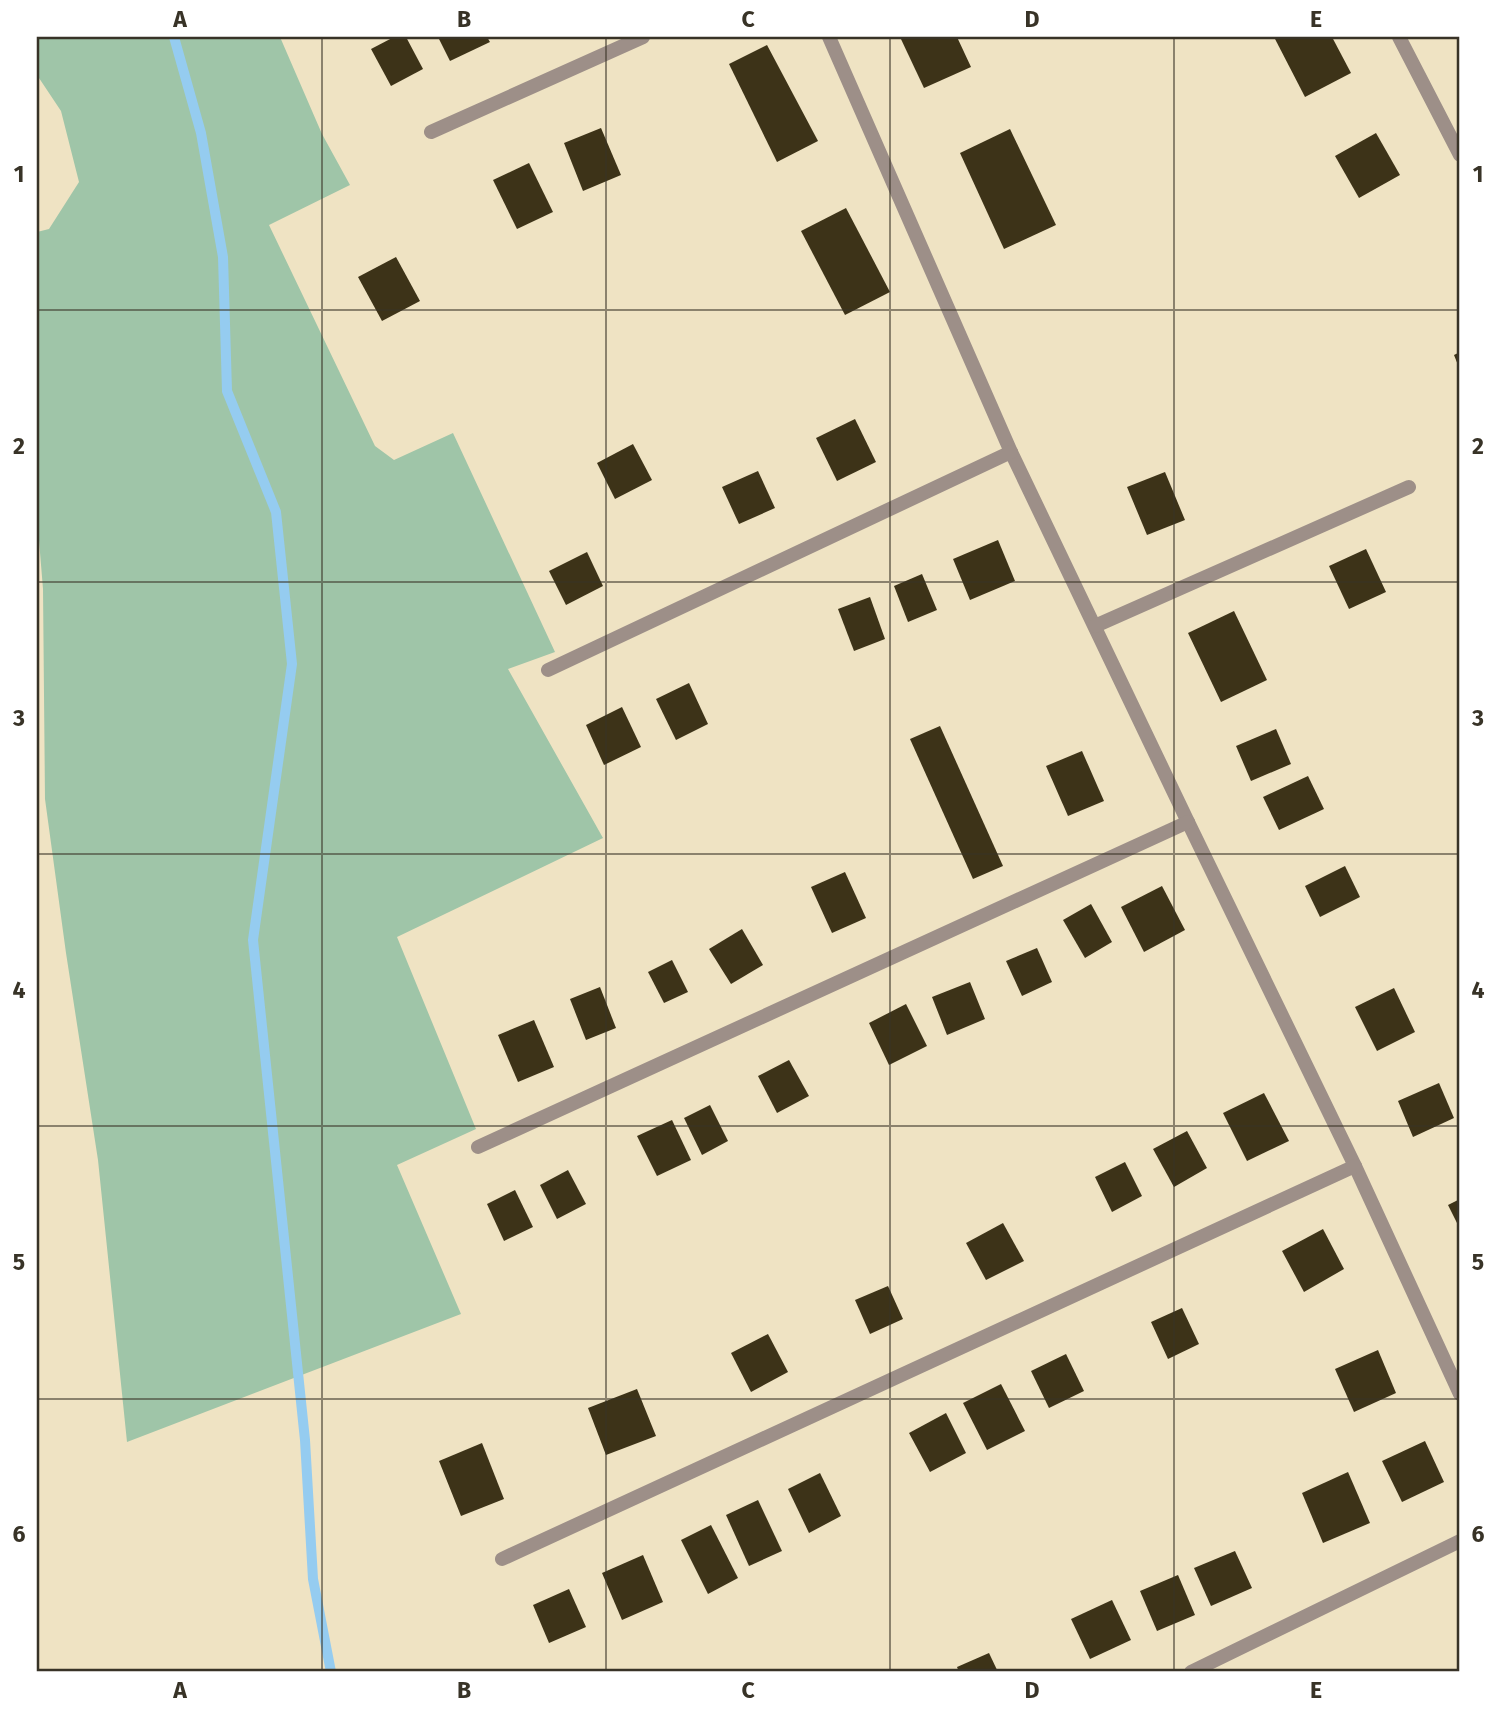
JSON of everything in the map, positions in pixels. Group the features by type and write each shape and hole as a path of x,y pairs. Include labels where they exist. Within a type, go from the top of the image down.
{"street":[{"path":"431,132 643,37"},
{"path":"829,37 1011,452 1355,1166 1460,1394"},
{"path":"1399,37 1460,155"},
{"path":"548,670 1011,452"},
{"path":"1095,626 1409,486"},
{"path":"478,1147 1188,822"},
{"path":"502,1559 1355,1166"},
{"path":"1191,1672 1460,1541"}],"green space":[{"path":"37,37 280,37 322,134 350,185 269,225 375,446 394,460 453,433 555,652 508,669 603,838 397,937 476,1129 397,1165 461,1314 127,1442 98,1160 45,799 43,589 37,516 37,232 49,229 79,182 61,111 37,75"}],"building":[{"path":"394,37 406,37 423,69 391,86 371,49"},
{"path":"438,37 487,37 490,42 450,61"},
{"path":"900,37 957,37 971,67 924,88"},
{"path":"1274,37 1332,37 1351,73 1305,97"},
{"path":"767,45 818,141 777,162 729,64"},
{"path":"601,128 621,175 583,191 564,143"},
{"path":"1010,129 1056,225 1004,249 960,153"},
{"path":"1376,133 1400,175 1359,198 1335,156"},
{"path":"529,163 553,212 517,229 493,180"},
{"path":"846,208 890,292 845,315 801,231"},
{"path":"396,257 420,301 382,321 358,277"},
{"path":"1460,352 1460,370 1454,355"},
{"path":"855,419 876,462 837,481 816,438"},
{"path":"633,444 652,480 615,499 597,463"},
{"path":"758,471 775,508 739,524 722,487"},
{"path":"1165,472 1185,520 1147,535 1127,487"},
{"path":"998,540 1015,581 970,600 953,559"},
{"path":"1366,549 1386,592 1349,609 1329,566"},
{"path":"587,552 603,586 566,605 549,571"},
{"path":"922,574 937,610 908,622 894,586"},
{"path":"870,597 885,639 854,651 838,609"},
{"path":"1234,611 1267,680 1221,702 1188,633"},
{"path":"689,683 708,724 676,740 656,699"},
{"path":"622,707 641,747 604,765 586,725"},
{"path":"940,726 1003,866 973,879 910,739"},
{"path":"1276,729 1291,764 1251,781 1236,746"},
{"path":"1082,751 1104,801 1068,816 1046,766"},
{"path":"1308,776 1324,809 1279,830 1263,797"},
{"path":"1345,866 1360,897 1320,917 1305,886"},
{"path":"845,872 866,918 832,933 811,887"},
{"path":"1162,886 1185,930 1144,952 1121,907"},
{"path":"1091,904 1112,942 1085,958 1063,920"},
{"path":"742,929 763,965 731,984 709,949"},
{"path":"1037,948 1052,982 1022,996 1006,961"},
{"path":"672,960 688,992 664,1003 648,972"},
{"path":"970,982 985,1019 947,1035 932,997"},
{"path":"600,987 616,1028 586,1040 570,999"},
{"path":"1394,988 1415,1032 1377,1051 1355,1007"},
{"path":"906,1004 927,1046 889,1065 869,1023"},
{"path":"534,1020 554,1067 518,1082 498,1035"},
{"path":"789,1060 809,1096 777,1113 758,1076"},
{"path":"1439,1083 1454,1118 1413,1137 1398,1101"},
{"path":"1264,1093 1289,1141 1247,1161 1223,1113"},
{"path":"710,1105 728,1141 702,1155 684,1118"},
{"path":"672,1120 691,1160 657,1176 637,1136"},
{"path":"1187,1131 1207,1168 1174,1187 1153,1149"},
{"path":"1125,1162 1142,1196 1112,1212 1095,1177"},
{"path":"568,1170 586,1204 557,1219 540,1185"},
{"path":"515,1190 533,1227 504,1241 487,1204"},
{"path":"1460,1199 1460,1229 1448,1205"},
{"path":"1003,1223 1024,1261 986,1280 966,1243"},
{"path":"1323,1229 1344,1269 1304,1292 1282,1251"},
{"path":"888,1286 903,1319 870,1334 855,1300"},
{"path":"1182,1308 1199,1344 1168,1359 1151,1322"},
{"path":"768,1334 788,1372 751,1392 731,1353"},
{"path":"1378,1350 1396,1393 1354,1412 1335,1369"},
{"path":"1066,1354 1084,1391 1049,1408 1031,1371"},
{"path":"1001,1384 1025,1431 987,1450 963,1403"},
{"path":"637,1389 656,1436 606,1455 588,1408"},
{"path":"946,1413 966,1453 930,1472 909,1433"},
{"path":"1425,1441 1444,1482 1402,1502 1382,1461"},
{"path":"482,1443 504,1499 461,1516 439,1461"},
{"path":"1348,1472 1370,1523 1323,1543 1302,1493"},
{"path":"820,1473 841,1516 809,1533 788,1489"},
{"path":"758,1500 782,1551 749,1566 726,1515"},
{"path":"711,1525 738,1578 708,1594 681,1540"},
{"path":"1235,1551 1252,1588 1211,1606 1194,1568"},
{"path":"643,1555 663,1602 622,1620 602,1573"},
{"path":"1178,1575 1195,1615 1157,1631 1140,1591"},
{"path":"569,1589 586,1627 549,1643 533,1605"},
{"path":"1112,1600 1131,1640 1090,1659 1071,1619"},
{"path":"989,1653 998,1672 959,1672 957,1667"}],"waterway":[{"path":"174,37 201,133 223,257 227,391 276,512 292,664 253,940 305,1440 313,1579 331,1672"}]}
